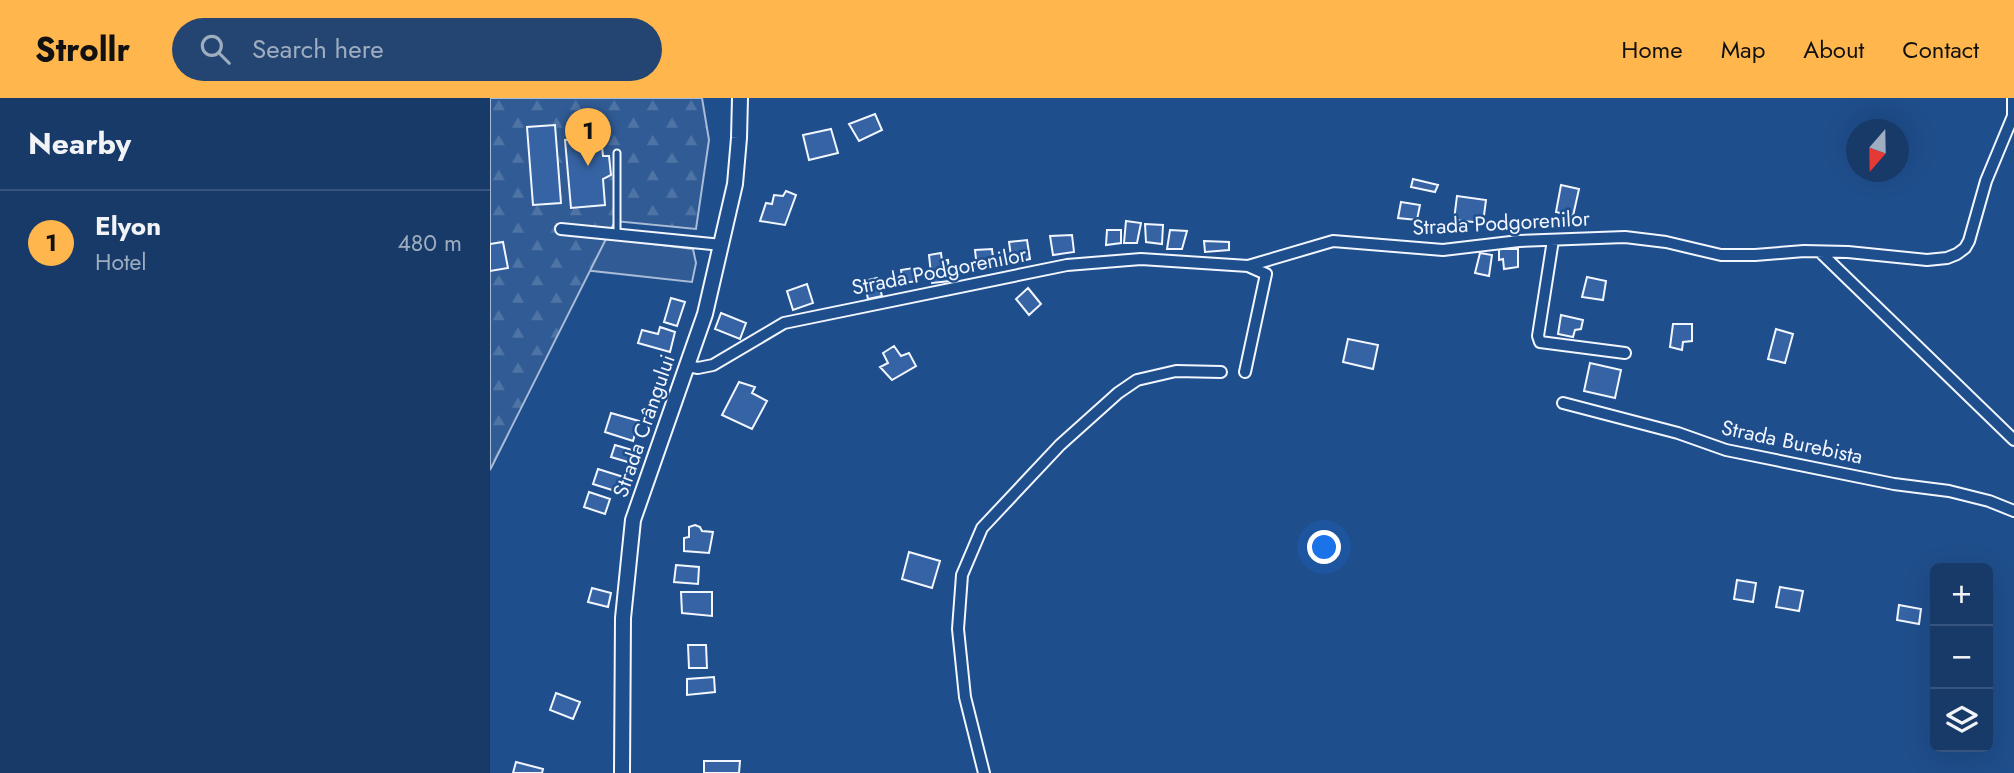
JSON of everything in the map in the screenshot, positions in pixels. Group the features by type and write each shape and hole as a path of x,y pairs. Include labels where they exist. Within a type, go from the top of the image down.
{"main road":[{"name":"Strada Crângului","path":"622,773 623,618 633,520 705,314 735,184 740,138 740,98"}],"street":[{"name":"Strada Podgorenilor","path":"687,366 698,368 713,365 784,323 1067,265 1140,260 1248,266 1333,241 1443,250 1519,240 1625,237 1666,242 1721,255 1755,256 1804,251 1848,252 1927,260 1947,258 1965,248 1969,241 1986,181 2011,122 2013,98"},
{"path":"561,229 722,245"},
{"path":"1553,240 1538,336 1540,342 1625,353"},
{"path":"1821,253 2014,440"},
{"path":"1245,372 1266,274 1248,266"},
{"path":"984,773 965,697 958,629 962,575 982,528 1060,445 1118,393 1137,380 1176,371 1221,372"},
{"name":"Strada Burebista","path":"1563,403 1678,433 1726,450 1895,484 1949,491 1989,500 2014,511"}],"lane":[{"path":"617,153 617,235"}],"shaded area":[{"path":"588,236 693,249 696,263 692,282 584,270"}],"green space":[{"path":"490,98 702,98 709,140 696,229 615,221 490,470"}],"building":[{"path":"875,114 882,130 859,141 849,124"},
{"path":"555,125 561,203 533,205 527,127"},
{"path":"831,129 838,153 809,160 803,135"},
{"path":"601,137 603,156 609,156 611,175 603,179 605,205 571,208 565,140"},
{"path":"1413,179 1438,185 1435,192 1411,187"},
{"path":"1561,185 1579,189 1573,216 1556,212"},
{"path":"786,191 796,195 785,225 760,221 766,203 772,204 774,195 783,196"},
{"path":"1457,196 1486,200 1483,223 1454,220"},
{"path":"1401,202 1420,205 1417,220 1398,218"},
{"path":"1126,221 1141,223 1137,243 1124,243"},
{"path":"1145,224 1163,225 1162,244 1146,242"},
{"path":"1107,230 1121,230 1121,243 1106,245"},
{"path":"1170,230 1187,231 1182,249 1167,249"},
{"path":"1072,235 1074,252 1053,255 1050,236"},
{"path":"1027,240 1030,259 1012,263 1009,242"},
{"path":"1204,241 1229,242 1229,250 1205,252"},
{"path":"503,242 508,268 490,271 490,244"},
{"path":"992,249 994,266 977,268 975,250"},
{"path":"1499,249 1518,249 1518,267 1504,269 1503,259 1499,260"},
{"path":"941,253 942,261 948,260 950,281 932,283 929,255"},
{"path":"1480,253 1492,255 1489,276 1475,273"},
{"path":"913,268 918,281 903,283 901,270"},
{"path":"1587,277 1606,281 1603,300 1582,297"},
{"path":"877,278 882,296 868,299 864,281"},
{"path":"807,284 813,303 793,310 787,291"},
{"path":"1028,288 1041,304 1029,315 1016,299"},
{"path":"671,298 685,302 677,326 664,322"},
{"path":"721,313 746,323 740,339 715,329"},
{"path":"1561,315 1583,320 1581,329 1575,330 1573,337 1558,334"},
{"path":"1673,324 1692,324 1692,341 1683,342 1682,350 1670,347"},
{"path":"660,327 675,332 670,352 638,343 642,330 658,334"},
{"path":"1776,329 1793,334 1785,363 1768,359"},
{"path":"1348,339 1378,345 1373,369 1343,362"},
{"path":"894,346 901,356 909,353 916,366 892,380 880,367 888,363 883,353"},
{"path":"1590,363 1621,370 1615,398 1584,391"},
{"path":"739,382 755,387 752,393 767,401 752,429 722,415"},
{"path":"611,413 639,421 633,441 605,432"},
{"path":"615,445 642,453 638,465 611,457"},
{"path":"598,469 633,480 628,495 593,484"},
{"path":"589,492 610,499 605,514 584,507"},
{"path":"695,525 702,531 713,532 709,553 684,551 684,538 689,537 689,527"},
{"path":"909,552 940,561 932,588 902,579"},
{"path":"676,565 699,567 698,584 674,582"},
{"path":"1737,580 1756,583 1753,602 1734,599"},
{"path":"1780,587 1803,591 1799,611 1776,607"},
{"path":"592,588 611,593 608,607 588,602"},
{"path":"681,592 712,592 712,616 682,613"},
{"path":"1899,605 1921,609 1919,624 1897,620"},
{"path":"688,645 706,645 707,668 689,668"},
{"path":"714,677 715,692 687,695 687,679"},
{"path":"556,693 580,702 573,719 550,710"},
{"path":"704,761 740,761 739,773 704,773"},
{"path":"516,762 543,769 542,773 513,773"}],"place":[{"name":"Elyon","path":"588,166"}]}
